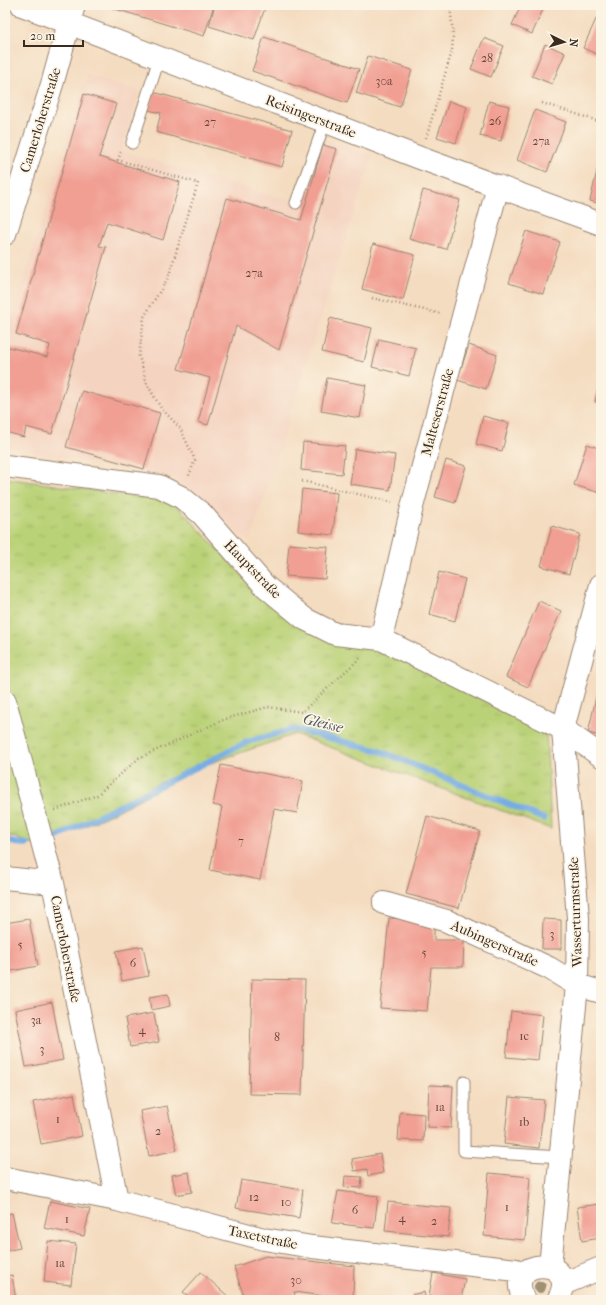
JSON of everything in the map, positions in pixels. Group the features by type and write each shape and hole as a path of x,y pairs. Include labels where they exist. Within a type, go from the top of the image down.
{"street":[{"name":"Reisingerstraße","path":"22,5 71,14 159,59 420,158 601,224"},
{"name":"Camerloherstraße","path":"6,226 53,81 71,14"},
{"name":"Malteserstraße","path":"381,639 412,507 498,186"},
{"name":"Hauptstraße","path":"5,466 159,486 181,497 202,514 265,586 305,619 335,634 381,639 563,729 601,756"},
{"name":"Wasserturmstraße","path":"550,1267 577,985 578,918 563,729 601,585"},
{"name":"Camerloherstraße","path":"5,701 53,883 117,1200"},
{"path":"5,878 53,883"},
{"name":"Aubingerstraße","path":"384,903 447,921 549,968 577,985 601,992"},
{"name":"Taxetstraße","path":"5,1178 117,1200 264,1239 312,1247 516,1270 524,1274"},
{"path":"525,1300 521,1291 520,1282 524,1274 531,1268 540,1265 550,1267 556,1271 560,1292 601,1268"}],"lane":[{"path":"128,144 159,59"},
{"path":"296,203 324,122"},
{"path":"464,1082 464,1151 561,1157"}],"path":[{"path":"420,158 452,51 453,35 450,5"},
{"path":"542,103 601,122"},
{"path":"128,144 118,160 198,183 168,278 144,317 139,356 146,384 162,408 180,428 195,460 181,497"},
{"path":"372,298 462,319"},
{"path":"302,481 412,507"},
{"path":"35,812 60,810 98,795 139,758 225,719 268,707 302,712 381,639"}],"shaded area":[{"path":"87,75 139,91 122,151 298,203 318,138 373,154 250,542 173,478 5,447 5,340"}],"green space":[{"path":"5,478 174,502 259,594 385,650 546,730 551,829 295,734 205,765 107,816 40,847 5,834"}],"building":[{"path":"110,5 214,5 204,36 109,7"},
{"path":"215,5 266,5 254,40 209,26"},
{"path":"521,5 545,5 532,34 512,25"},
{"path":"597,17 601,19 601,56 583,48"},
{"path":"264,37 359,69 347,103 252,71"},
{"path":"484,38 504,46 491,77 471,69"},
{"path":"545,44 565,53 552,84 532,76"},
{"path":"368,56 412,70 400,107 356,93"},
{"path":"153,92 292,130 282,167 156,132 161,113 148,110"},
{"path":"84,94 116,104 99,157 180,182 163,240 107,222 99,246 106,247 52,434 26,427 24,437 5,432 5,346 47,357 50,345 16,334"},
{"path":"449,101 467,107 456,143 437,137"},
{"path":"489,101 509,106 501,141 480,136"},
{"path":"535,110 566,122 547,172 517,160"},
{"path":"323,145 337,149 279,350 236,326 208,425 198,422 210,378 178,369 227,198 301,220"},
{"path":"601,158 601,204 590,201"},
{"path":"423,190 460,200 446,249 409,239"},
{"path":"526,231 560,242 543,294 509,283"},
{"path":"373,244 415,255 403,300 362,289"},
{"path":"330,318 372,328 364,362 322,352"},
{"path":"379,339 416,348 409,376 372,367"},
{"path":"469,345 497,355 486,389 457,380"},
{"path":"601,377 601,403 595,402"},
{"path":"327,378 366,385 360,418 321,411"},
{"path":"82,391 160,413 144,469 66,447"},
{"path":"483,416 509,423 502,451 476,444"},
{"path":"303,442 345,446 342,474 301,470"},
{"path":"587,444 601,449 600,493 574,485"},
{"path":"355,449 395,455 390,490 350,484"},
{"path":"446,460 466,466 455,503 435,497"},
{"path":"302,489 337,493 333,535 298,531"},
{"path":"552,526 580,534 569,574 541,566"},
{"path":"289,544 328,547 325,579 286,576"},
{"path":"439,572 465,579 455,621 429,614"},
{"path":"539,601 561,611 528,687 506,677"},
{"path":"600,680 601,681 601,736 588,733"},
{"path":"221,765 303,781 297,813 274,809 260,880 210,870 222,807 213,805"},
{"path":"427,816 480,831 459,908 406,894"},
{"path":"389,918 434,922 434,940 464,940 463,967 431,967 427,1011 380,1008"},
{"path":"29,919 38,966 6,972 5,923"},
{"path":"543,919 561,920 561,949 542,949"},
{"path":"143,946 149,976 122,981 116,951"},
{"path":"252,979 305,980 302,1095 249,1094"},
{"path":"168,994 170,1006 151,1010 149,997"},
{"path":"52,1002 63,1060 26,1067 15,1010"},
{"path":"511,1011 543,1015 538,1060 506,1057"},
{"path":"154,1013 159,1042 130,1047 125,1018"},
{"path":"429,1085 453,1086 451,1128 427,1127"},
{"path":"74,1094 82,1136 41,1144 33,1102"},
{"path":"509,1097 544,1100 539,1148 504,1144"},
{"path":"167,1106 177,1150 149,1156 140,1111"},
{"path":"400,1112 424,1114 423,1141 398,1140"},
{"path":"380,1154 383,1173 368,1176 367,1169 354,1171 352,1159"},
{"path":"189,1172 192,1192 176,1195 172,1175"},
{"path":"489,1173 530,1177 525,1240 484,1236"},
{"path":"345,1176 362,1177 361,1188 344,1187"},
{"path":"241,1180 303,1190 299,1218 236,1208"},
{"path":"338,1191 378,1196 374,1228 332,1223"},
{"path":"50,1201 90,1209 84,1236 44,1228"},
{"path":"388,1202 451,1208 448,1237 385,1231"},
{"path":"601,1204 601,1238 582,1241 577,1207"},
{"path":"12,1213 20,1248 5,1251 5,1214"},
{"path":"48,1241 76,1244 71,1285 44,1282"},
{"path":"266,1256 354,1266 353,1300 294,1292 296,1300 245,1300 234,1267"},
{"path":"201,1272 232,1300 193,1300 183,1292"},
{"path":"433,1273 465,1279 461,1300 429,1296"},
{"path":"12,1275 16,1300 5,1300 5,1276"},
{"path":"424,1292 426,1300 412,1300 411,1295"}],"waterway":[{"name":"Gleisse","path":"57,837 247,742 294,729 380,751 544,819"},
{"name":"Gleisse","path":"5,839 15,843 27,844"}]}
